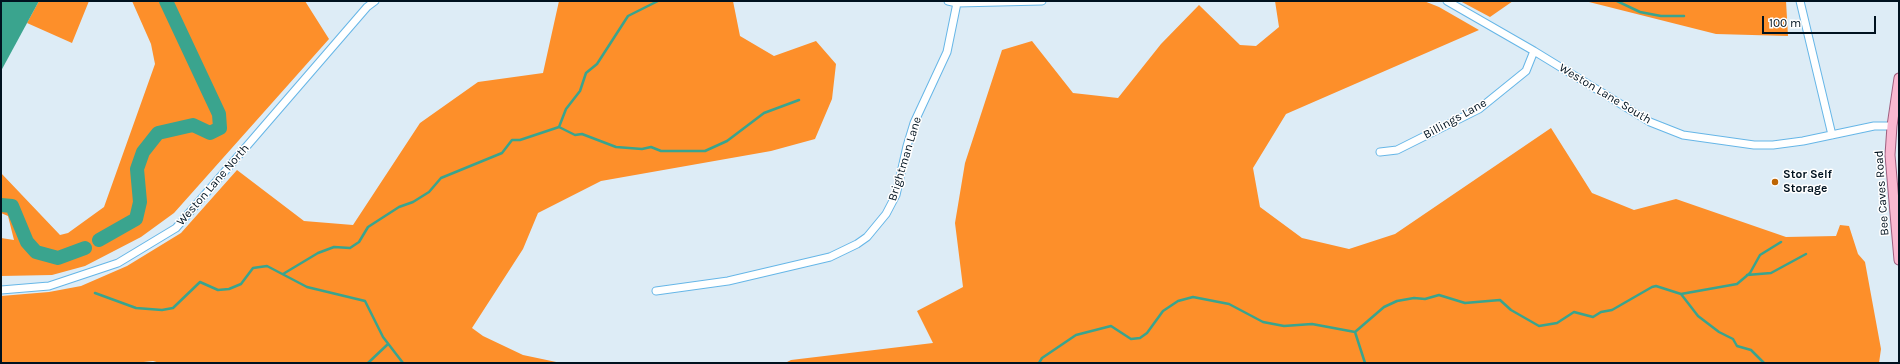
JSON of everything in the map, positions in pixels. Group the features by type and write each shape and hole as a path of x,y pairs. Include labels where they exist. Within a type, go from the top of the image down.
{"main road":[{"name":"Bee Caves Road","path":"1899,78 1892,126 1890,155 1891,182 1899,260"}],"street":[{"name":"Weston Lane North","path":"1,290 49,286 118,263 176,228 367,7 375,1"},
{"path":"948,1 957,4 1042,1"},
{"path":"1447,1 1534,51"},
{"path":"1800,1 1832,135"},
{"name":"Brightman Lane","path":"656,291 728,281 830,257 857,244 878,226 896,195 907,146 914,123 947,52 957,4"},
{"name":"Weston Lane South","path":"1534,51 1650,122 1683,136 1754,145 1773,145 1874,126 1892,126"},
{"name":"Billings Lane","path":"1380,152 1397,150 1479,108 1526,71 1534,51"}],"shaded area":[{"path":"1,1 39,1 1,71"},
{"path":"39,1 89,1 72,43 27,23"},
{"path":"132,1 305,1 329,39 174,213 141,237 85,266 52,275 1,276 1,238 14,240 8,216 1,213 1,173 60,235 68,233 104,207 155,64 151,44"},
{"path":"559,1 733,1 740,36 774,56 816,41 836,64 832,99 815,139 771,151 601,181 538,213 523,249 472,328 483,336 523,355 561,363 160,363 153,361 134,363 1,363 1,296 49,292 81,286 127,266 181,233 237,170 304,221 353,225 420,123 478,82 543,73"},
{"path":"1275,1 1424,1 1439,7 1479,30 1286,114 1253,168 1260,207 1302,238 1349,249 1395,234 1551,128 1592,193 1634,210 1676,199 1786,237 1836,236 1840,225 1849,226 1858,254 1865,262 1881,349 1879,363 785,363 791,360 933,343 917,311 963,287 955,223 965,163 1002,50 1032,41 1073,93 1118,98 1161,44 1199,5 1240,45 1256,46 1279,27"},
{"path":"1460,1 1513,1 1490,17"},
{"path":"1585,1 1786,1 1788,36 1716,34"}],"waterway":[{"path":"99,240 136,219 140,202 137,169 143,152 158,133 193,125 210,133 220,128 219,114 166,1"},
{"path":"283,274 318,253 334,247 350,248 359,242 368,227 399,207 413,202 429,192 441,178 502,153 512,140 520,140 559,127 566,109 580,91 586,73 597,64 628,16 658,1"},
{"path":"1617,1 1640,12 1661,16 1684,16"},
{"path":"559,127 575,135 582,134 616,147 642,149 651,147 661,151 705,151 727,141 764,113 799,100"},
{"path":"1,205 12,206 27,242 36,252 58,258 85,248"},
{"path":"1681,294 1737,284 1750,273 1760,255 1781,242"},
{"path":"1747,275 1771,273 1806,254"},
{"path":"95,293 136,308 162,310 173,308 200,282 218,290 229,289 241,284 253,268 267,266 307,287 365,301 383,337 403,363"},
{"path":"1355,332 1384,307 1397,301 1414,298 1425,299 1439,295 1465,303 1500,300 1511,310 1539,326 1557,323 1574,312 1593,317 1601,312 1612,310 1656,286 1681,294 1698,316 1719,332 1733,339 1737,346 1751,350 1764,363"},
{"path":"1039,363 1042,358 1076,335 1111,326 1131,339 1140,338 1147,333 1163,311 1178,301 1193,297 1229,304 1263,322 1284,326 1312,324 1355,332 1365,363"},
{"path":"368,363 388,344"}],"place":[{"name":"Stor Self Storage","path":"1775,182"}]}
